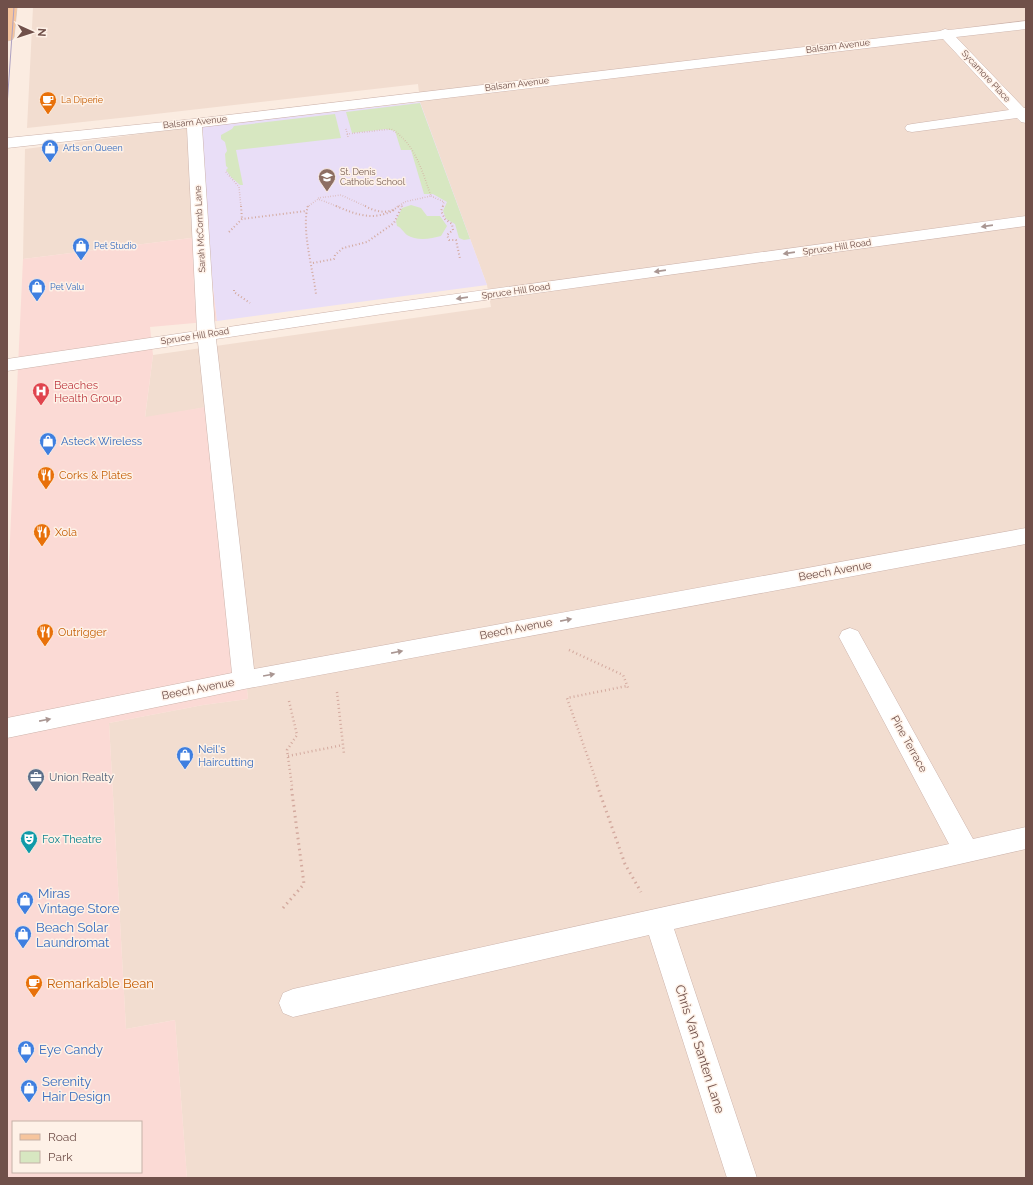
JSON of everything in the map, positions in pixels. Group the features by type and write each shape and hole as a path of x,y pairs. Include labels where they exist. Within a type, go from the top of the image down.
{"main road":[{"path":"7,37 10,7"}],"street":[{"name":"Balsam Avenue","path":"7,143 194,123 945,33 1026,25"},
{"name":"Sycamore Place","path":"945,33 1024,115"},
{"path":"912,128 1024,115"},
{"name":"Sarah McComb Lane","path":"194,123 206,334 244,680"},
{"name":"Spruce Hill Road","path":"7,365 206,334 1026,220"},
{"name":"Beech Avenue","path":"7,728 244,680 1026,536"},
{"name":"Pine Terrace","path":"850,637 967,852"},
{"path":"293,1003 1026,838"},
{"name":"Chris Van Santen Lane","path":"658,921 742,1178"}],"path":[{"path":"346,129 348,135 391,128 397,131 413,150 431,196"},
{"path":"226,174 238,187 242,219"},
{"path":"317,296 313,263 306,234 307,207 318,199 341,195 377,212 394,210"},
{"path":"318,199 365,215 383,216 404,202 431,196 444,202 441,211 445,220 452,224 453,230 447,235 449,240 456,240 460,259"},
{"path":"313,263 330,261 334,259 335,255 343,248 367,242 394,223 404,202"},
{"path":"228,234 242,219 306,211"},
{"path":"233,285 234,292 252,304"},
{"path":"562,647 623,675 629,690"},
{"path":"627,686 567,698 625,864 658,921"},
{"path":"336,687 344,754"},
{"path":"283,908 304,884 287,750 297,734 289,702"},
{"path":"288,756 343,745"}],"shaded area":[{"path":"33,7 1026,7 1026,1178 187,1178 175,1020 126,1029 109,723 203,705 248,699 218,405 145,418 153,355 491,307 487,285 420,102 418,84 27,128"},
{"name":"St. Denis Catholic School","path":"420,102 487,285 217,321 194,127"},
{"path":"194,127 207,236 23,259 25,149"},
{"path":"207,236 217,321 150,327 153,355 145,417 218,405 248,699 203,705 109,723 126,1029 175,1020 187,1178 7,1178 7,604 23,259"}],"green space":[{"path":"420,103 470,239 464,240 459,238 455,224 446,219 443,211 447,202 433,194 424,194 411,150 401,150 395,131 386,129 352,133 346,112"},
{"path":"335,114 341,138 236,150 243,185 240,185 226,170 228,168 226,166 225,154 227,151 225,142 221,139 221,135 232,129 234,126"},
{"path":"411,205 421,208 427,216 440,216 447,226 441,236 428,239 419,239 407,235 397,226 396,221 402,208"}],"tram line":[{"path":"7,106 14,7"}],"place":[{"name":"La Diperie","path":"48,115"},
{"name":"Arts on Queen","path":"50,163"},
{"name":"St. Denis Catholic School","path":"327,192"},
{"name":"Pet Studio","path":"81,261"},
{"name":"Pet Valu","path":"37,302"},
{"name":"Beaches Health Group","path":"41,406"},
{"name":"Asteck Wireless","path":"48,456"},
{"name":"Corks & Plates","path":"46,490"},
{"name":"Xola","path":"42,547"},
{"name":"Outrigger","path":"45,647"},
{"name":"Neil's Haircutting","path":"185,770"},
{"name":"Union Realty","path":"36,792"},
{"name":"Fox Theatre","path":"29,854"},
{"name":"Miras Vintage Store","path":"25,915"},
{"name":"Beach Solar Laundromat","path":"23,949"},
{"name":"Remarkable Bean","path":"34,998"},
{"name":"Eye Candy","path":"26,1064"},
{"name":"Serenity Hair Design","path":"29,1103"}]}
